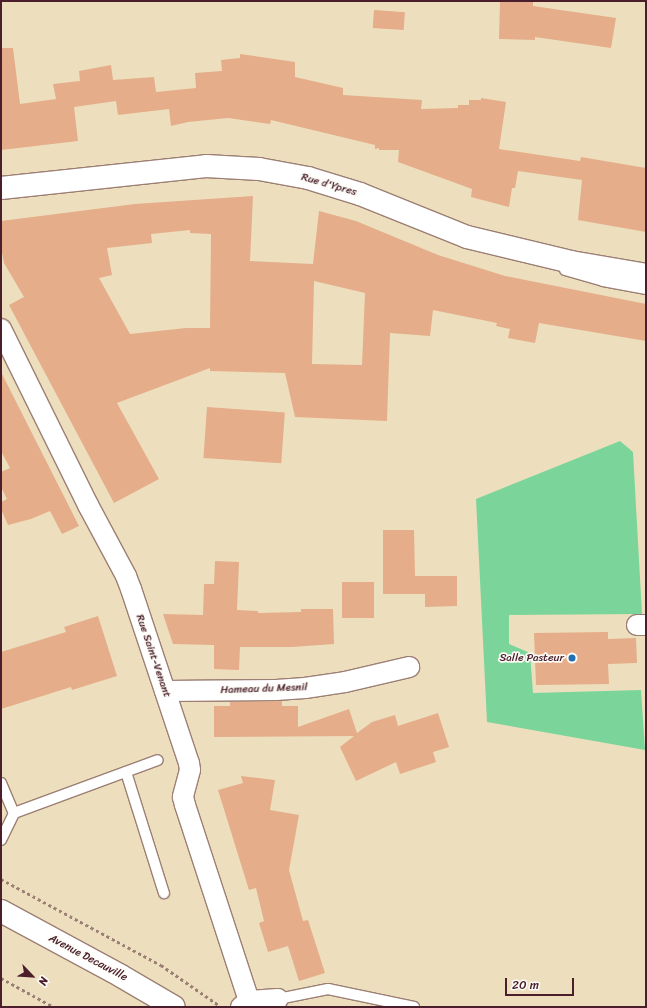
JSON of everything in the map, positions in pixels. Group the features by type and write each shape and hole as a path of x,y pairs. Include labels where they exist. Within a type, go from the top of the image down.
{"main road":[{"name":"Rue d'Ypres","path":"1,188 206,166 260,169 302,176 335,186 401,209 466,238 583,264 646,275"},
{"name":"Avenue Decauville","path":"1,911 121,976 174,1007"}],"street":[{"name":"Rue Saint-Venant","path":"1,329 88,505 126,576 165,690 190,770 184,790 185,805 245,1004 278,999"},
{"name":"Hameau du Mesnil","path":"165,690 276,690 305,688 345,682 409,667"}],"lane":[{"path":"503,247 582,276 620,285 646,289"},
{"path":"1,840 14,813 158,760"},
{"path":"126,772 164,893"},
{"path":"1,782 14,813"},
{"path":"278,999 328,989 414,1007"}],"path":[{"path":"1,879 161,965 222,1007"},
{"path":"1,978 54,1007"}],"green space":[{"path":"620,441 633,452 642,614 509,615 509,644 530,653 533,693 641,690 645,750 487,722 476,499"}],"building":[{"path":"500,1 533,1 533,6 616,18 611,48 535,37 535,40 499,39"},
{"path":"374,10 405,12 404,30 373,28"},
{"path":"1,48 13,48 20,104 56,99 53,84 80,81 79,71 111,65 113,80 154,77 156,92 196,88 195,73 222,71 221,60 240,58 240,54 295,62 295,77 343,88 343,95 422,100 421,109 458,108 458,105 469,105 469,100 481,100 481,98 506,102 499,149 580,161 581,157 646,168 646,232 578,220 582,180 518,171 515,188 512,188 509,207 471,197 472,189 398,162 399,150 379,150 379,148 375,149 375,145 271,120 270,124 228,118 188,122 171,126 169,109 118,115 116,101 74,107 78,141 1,150"},
{"path":"253,196 250,261 313,264 319,211 356,221 438,255 505,276 646,304 646,341 539,323 535,343 508,338 510,329 496,326 497,323 433,310 430,336 390,333 387,421 295,417 285,373 210,371 210,368 117,403 159,479 114,503 9,305 24,297 4,263 1,247 1,221 135,204","holes":["190,230 190,233 211,234 210,328 186,328 130,334 99,278 112,275 107,248 152,243 151,234","314,281 365,293 362,365 312,364"]},
{"path":"1,372 79,526 62,534 50,511 31,519 8,525 1,509 1,502 7,499 1,487 1,472 10,468 1,451"},
{"path":"207,407 285,412 281,463 203,458"},
{"path":"383,530 414,530 415,576 457,576 457,606 425,607 425,594 383,594"},
{"path":"215,561 239,562 237,610 258,611 258,613 301,612 301,609 333,609 334,644 292,647 240,647 239,670 214,669 214,645 173,644 163,614 203,615 204,584 214,584"},
{"path":"342,582 374,582 374,618 342,618"},
{"path":"98,616 117,676 72,690 71,687 1,709 1,652 66,632 64,627"},
{"name":"Salle Pasteur","path":"608,632 608,639 636,638 637,663 608,664 609,684 536,685 534,633"},
{"path":"282,701 282,706 298,706 298,727 349,709 357,733 372,722 395,715 398,726 438,713 449,747 433,752 436,762 400,774 396,762 356,781 340,747 354,736 214,737 214,706 230,706 230,702"},
{"path":"241,776 275,780 270,810 299,815 289,870 303,921 308,920 325,973 299,981 288,946 268,952 259,923 264,921 256,888 249,890 218,790 243,783"}],"place":[{"name":"Salle Pasteur","path":"572,658"}]}
